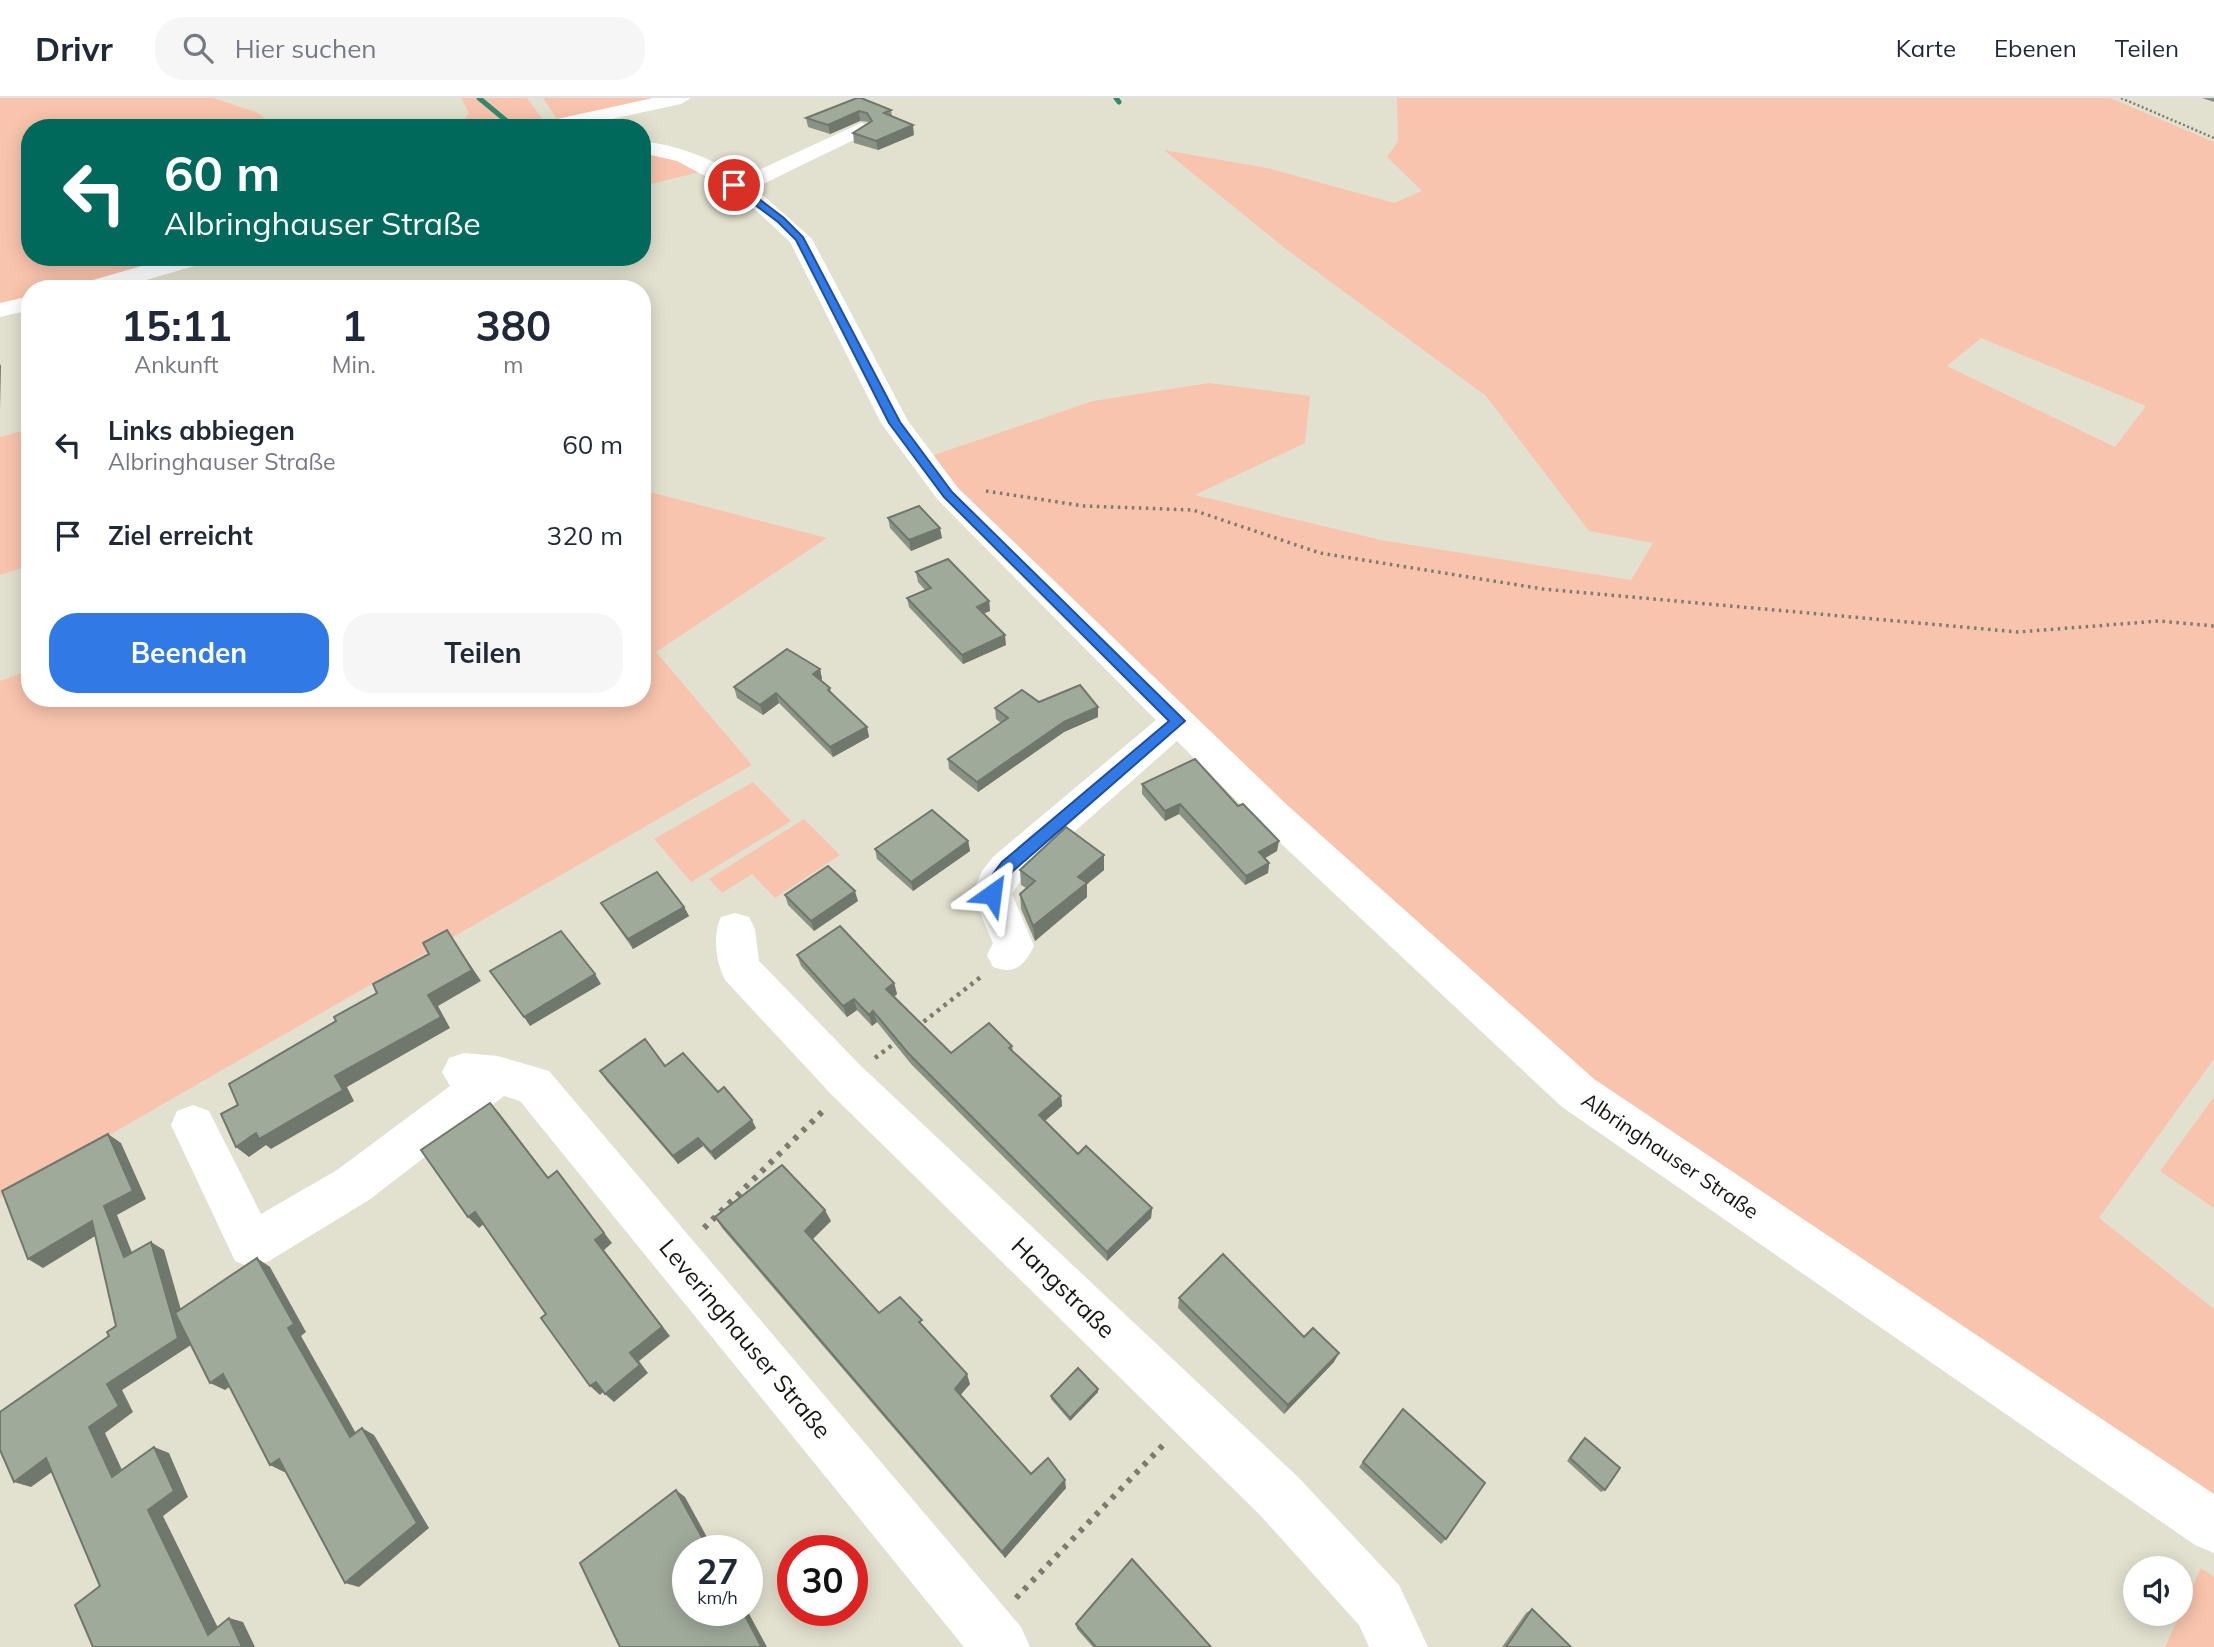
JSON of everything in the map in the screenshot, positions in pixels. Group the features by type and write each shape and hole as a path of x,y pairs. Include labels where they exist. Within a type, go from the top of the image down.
{"street":[{"path":"590,119 681,98"},
{"path":"543,106 550,119"},
{"path":"738,188 861,129"},
{"name":"Albringhauser Straße","path":"651,148 674,150 738,188 781,220 800,239 895,423 948,494 1273,814 1578,1093 2214,1526"},
{"path":"120,280 168,266"},
{"path":"0,310 21,305"},
{"path":"1007,955 1014,946 992,894 996,882 1008,867 1178,721"},
{"name":"Hangstraße","path":"735,929 739,968 848,1082 1279,1496 1379,1605 1399,1647"},
{"name":"Leveringhauser Straße","path":"193,1125 252,1245 353,1185 481,1074 534,1085 994,1638"}],"path":[{"path":"2121,98 2214,138"},
{"path":"948,494 964,488 1084,506 1193,510 1320,553 1543,589 1681,604 2018,632 2160,621 2214,626"},
{"path":"676,1255 848,1082 1007,955"},
{"path":"994,1638 1193,1413"}],"shaded area":[{"path":"0,98 213,98 258,113 265,119 21,119 21,266 155,266 107,280 21,280 21,302 0,307"},
{"path":"461,98 527,98 542,119 465,119 469,113"},
{"path":"543,98 672,98 573,119 557,119"},
{"path":"1397,98 2110,98 2214,142 2214,1059 2099,1218 2214,1309 2214,1510 1616,1102 1258,782 971,510 931,456 1093,401 1209,383 1310,396 1305,443 1195,495 1381,540 1631,580 1653,543 1589,531 1486,396 1286,249 1164,150 1267,168 1394,203 1422,191 1387,157 1398,141","holes":["1981,338 2146,406 2115,447 1947,366"]},
{"path":"651,150 654,150 700,172 651,184"},
{"path":"21,431 21,568 0,575 0,437"},
{"path":"651,492 827,538 656,652 752,765 0,1198 0,681 21,673 21,707 651,707"},
{"path":"753,782 791,821 691,882 654,839"},
{"path":"804,819 840,855 775,898 752,874 722,893 709,879"},
{"path":"2214,1097 2214,1208 2160,1171"},
{"path":"2201,1568 2214,1577 2214,1647 2165,1647 2175,1626 2193,1626 2193,1586"}],"building":[{"path":"857,98 891,110 884,113 913,125 876,141 853,133 872,121 867,113 859,111 828,125 806,118"},
{"path":"919,506 940,528 909,540 888,518"},
{"path":"948,559 989,601 977,607 1005,635 962,655 907,598 931,588 916,572"},
{"path":"787,649 820,669 813,674 867,727 830,747 776,693 760,705 734,687"},
{"path":"1080,685 1098,707 1064,722 977,782 948,759 1008,718 995,708 1022,690 1039,702"},
{"path":"1195,759 1238,806 1243,804 1279,841 1259,852 1269,863 1246,876 1180,804 1165,811 1142,784"},
{"path":"932,810 968,841 911,882 875,849"},
{"path":"1066,827 1104,855 1078,877 1087,883 1033,926 1020,894 1035,881 1020,870"},
{"path":"828,866 855,891 811,921 785,895"},
{"path":"657,872 684,907 628,939 601,903"},
{"path":"840,926 894,983 886,989 951,1053 989,1023 1012,1046 1009,1048 1061,1096 1039,1115 1078,1154 1086,1146 1152,1208 1107,1252 908,1053 873,1011 869,1015 854,999 843,1006 797,955"},
{"path":"447,930 472,970 428,995 441,1017 335,1076 343,1090 259,1139 256,1133 236,1147 221,1114 238,1105 229,1084 336,1021 334,1017 377,993 373,984 429,954 423,943"},
{"path":"561,931 595,974 524,1017 490,971"},
{"path":"645,1039 665,1066 683,1053 718,1092 724,1087 752,1120 711,1152 698,1138 673,1156 600,1071"},
{"path":"490,1103 548,1178 557,1171 604,1233 595,1240 662,1327 630,1353 640,1365 605,1394 596,1382 590,1386 541,1318 546,1314 475,1212 468,1217 421,1150"},
{"path":"108,1134 133,1191 104,1206 124,1257 151,1242 178,1338 107,1384 119,1406 89,1427 112,1477 154,1447 174,1491 148,1510 208,1635 229,1618 242,1647 93,1647 75,1605 100,1586 46,1458 14,1482 0,1450 0,1412 109,1336 107,1332 116,1326 92,1221 28,1259 2,1191"},
{"path":"782,1165 825,1210 805,1231 879,1313 900,1297 922,1320 919,1322 967,1374 955,1389 1031,1474 1048,1458 1065,1480 1002,1552 715,1217"},
{"path":"1223,1254 1304,1337 1313,1328 1339,1353 1288,1405 1179,1298"},
{"path":"257,1258 294,1324 288,1328 350,1437 362,1428 417,1523 345,1583 279,1459 270,1465 223,1374 210,1383 175,1313"},
{"path":"1078,1368 1098,1389 1070,1418 1051,1396"},
{"path":"1403,1409 1485,1483 1446,1539 1363,1462"},
{"path":"1585,1438 1620,1468 1605,1490 1570,1458"},
{"path":"676,1490 701,1535 672,1535 672,1626 750,1626 761,1646 620,1647 580,1563"},
{"path":"1132,1559 1211,1647 1096,1647 1076,1624"},
{"path":"1532,1609 1571,1647 1506,1647"}],"waterway":[{"path":"479,98 504,119"},
{"path":"1116,98 1119,102"}],"route":[{"path":"734,185 781,220 800,239 895,423 948,494 1178,721 1008,867 996,882 992,894"}]}
